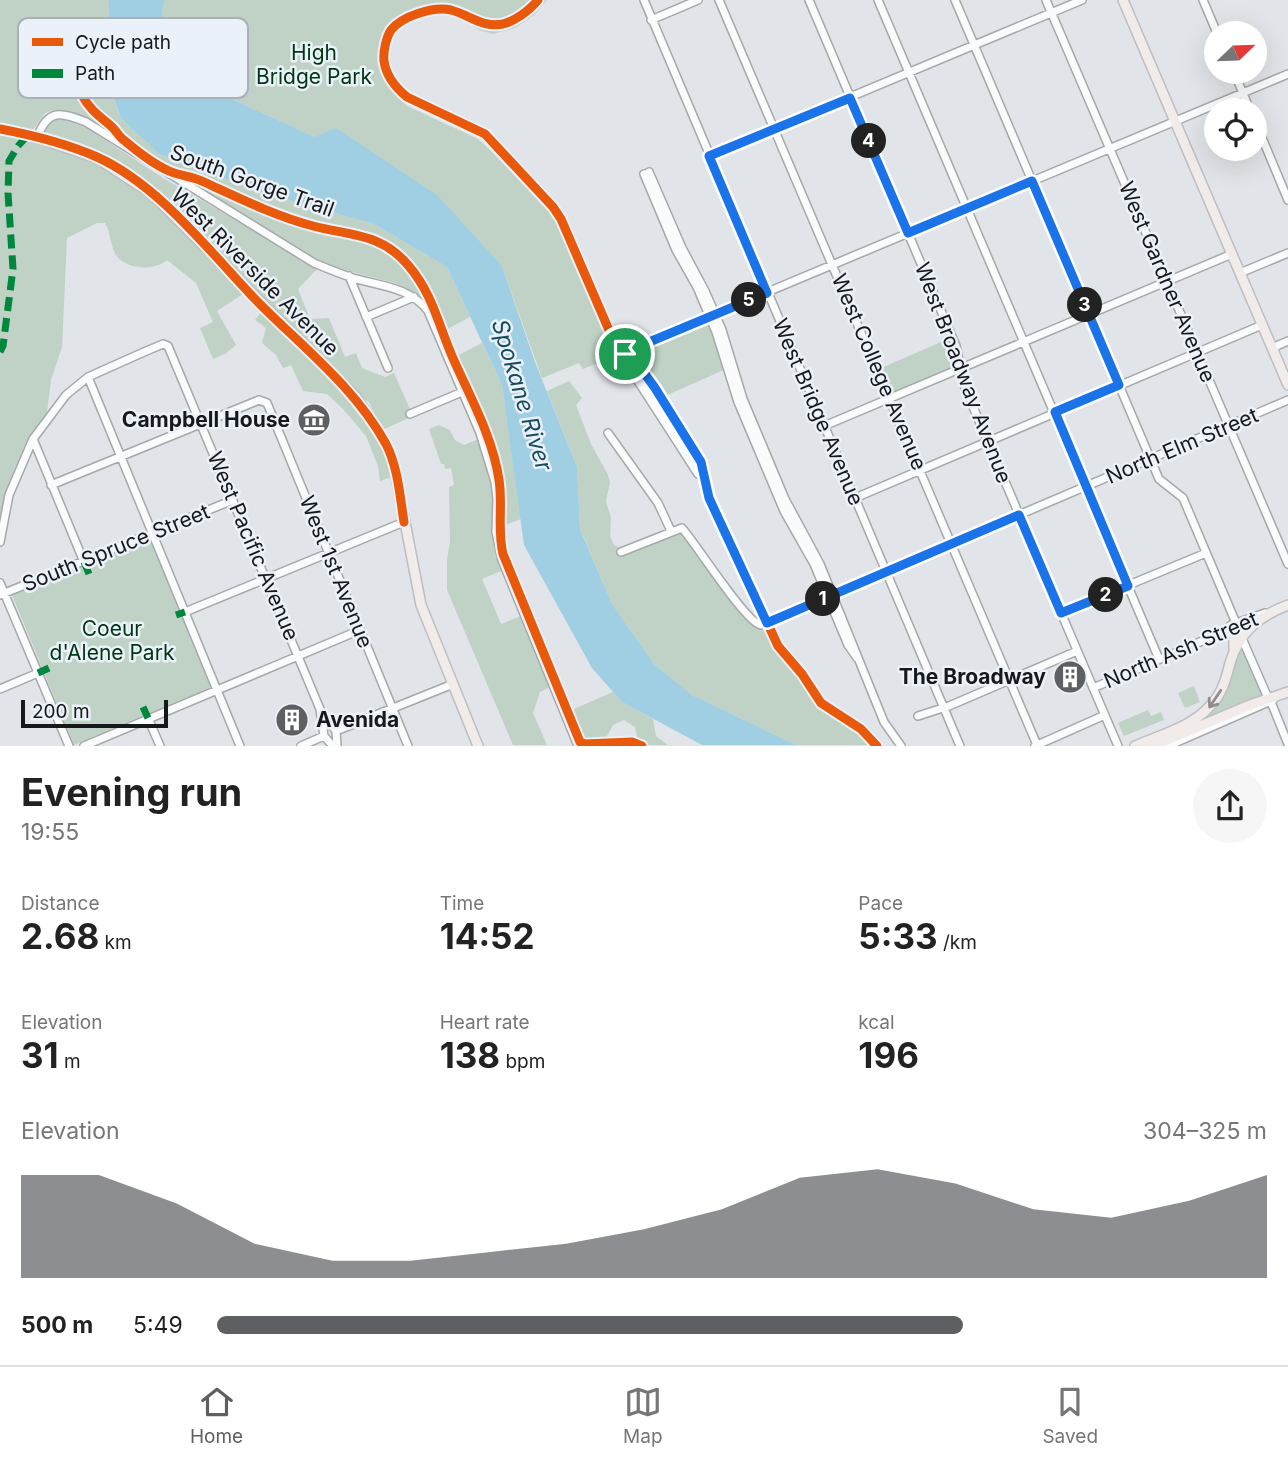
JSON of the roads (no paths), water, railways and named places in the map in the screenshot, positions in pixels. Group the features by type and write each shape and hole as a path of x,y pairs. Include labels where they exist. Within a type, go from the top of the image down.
{"main road":[{"path":"1123,0 1288,385"},
{"name":"West Riverside Avenue","path":"0,129 18,132 97,158 152,194 356,397 390,454 421,605 478,746"},
{"name":"North Ash Street","path":"1234,634 1288,604"},
{"path":"1135,746 1190,722 1208,709 1220,694 1234,653 1234,634"},
{"path":"1153,746 1284,694"}],"street":[{"name":"West Bridge Avenue","path":"644,0 960,746"},
{"path":"651,20 698,0"},
{"name":"West College Avenue","path":"719,0 1036,745"},
{"name":"West Broadway Avenue","path":"809,0 956,346 965,388 1118,746"},
{"path":"878,0 1159,659"},
{"path":"955,0 1159,479 1183,498 1236,623"},
{"name":"West Gardner Avenue","path":"1046,0 1288,564"},
{"path":"709,156 1082,0"},
{"path":"1203,0 1212,21"},
{"path":"698,474 626,364 625,354 630,350 1288,74"},
{"path":"1239,84 1245,98"},
{"path":"37,138 48,118 58,114 86,122 314,263 349,276 402,290 428,311 480,433 495,482 497,547 578,746"},
{"path":"1267,150 1288,200"},
{"path":"647,173 712,316 750,423 776,484 817,558 831,596 854,643 857,658 884,722 901,746"},
{"path":"1240,273 1288,253"},
{"path":"824,426 1232,254"},
{"path":"349,276 387,368"},
{"path":"366,317 414,297"},
{"path":"855,498 1262,325"},
{"path":"1272,348 1288,341"},
{"name":"West Pacific Avenue","path":"88,377 153,348 168,345 320,709 329,740"},
{"path":"0,542 9,495 33,439 66,395 88,377 240,746"},
{"path":"410,414 462,392"},
{"name":"West 1st Avenue","path":"201,422 259,400 267,404 408,746"},
{"name":"North Elm Street","path":"671,531 681,528 759,626 1288,400"},
{"path":"51,485 201,422"},
{"path":"608,433 658,503 671,531 621,552"},
{"path":"33,439 84,562"},
{"name":"South Spruce Street","path":"2,595 233,500"},
{"path":"185,612 404,522"},
{"path":"1061,613 1206,552"},
{"path":"0,583 2,595 69,746"},
{"name":"North Ash Street","path":"1093,688 1159,659 1234,634 1236,623 1270,612"},
{"path":"84,746 360,630"},
{"path":"1234,634 1269,700 1288,744"},
{"path":"918,716 1077,650"},
{"path":"0,689 38,673"},
{"path":"335,731 453,684"},
{"path":"1168,746 1269,700"},
{"name":"West Pacific Avenue","path":"320,709 335,731"},
{"name":"North Ash Street","path":"1036,745 1105,715"},
{"path":"148,718 160,746"},
{"path":"329,740 328,727 335,731"},
{"path":"301,746 333,740 335,731"},
{"path":"1192,735 1196,745"}],"water":[{"path":"109,0 165,0 163,18 109,18"},
{"name":"Spokane River","path":"114,98 230,98 315,137 336,128 437,195 502,266 535,362 577,467 580,529 612,604 655,665 692,695 796,745 702,745 622,702 592,668 524,545 502,385 447,267 374,224 261,192 159,154 121,118"}],"place":[{"name":"Campbell House","path":"314,420"},
{"name":"The Broadway","path":"1070,677"},
{"name":"Avenida","path":"292,720"}],"park label":[{"name":"High Bridge Park","path":"314,65"},
{"name":"Coeur d'Alene Park","path":"112,641"}]}
